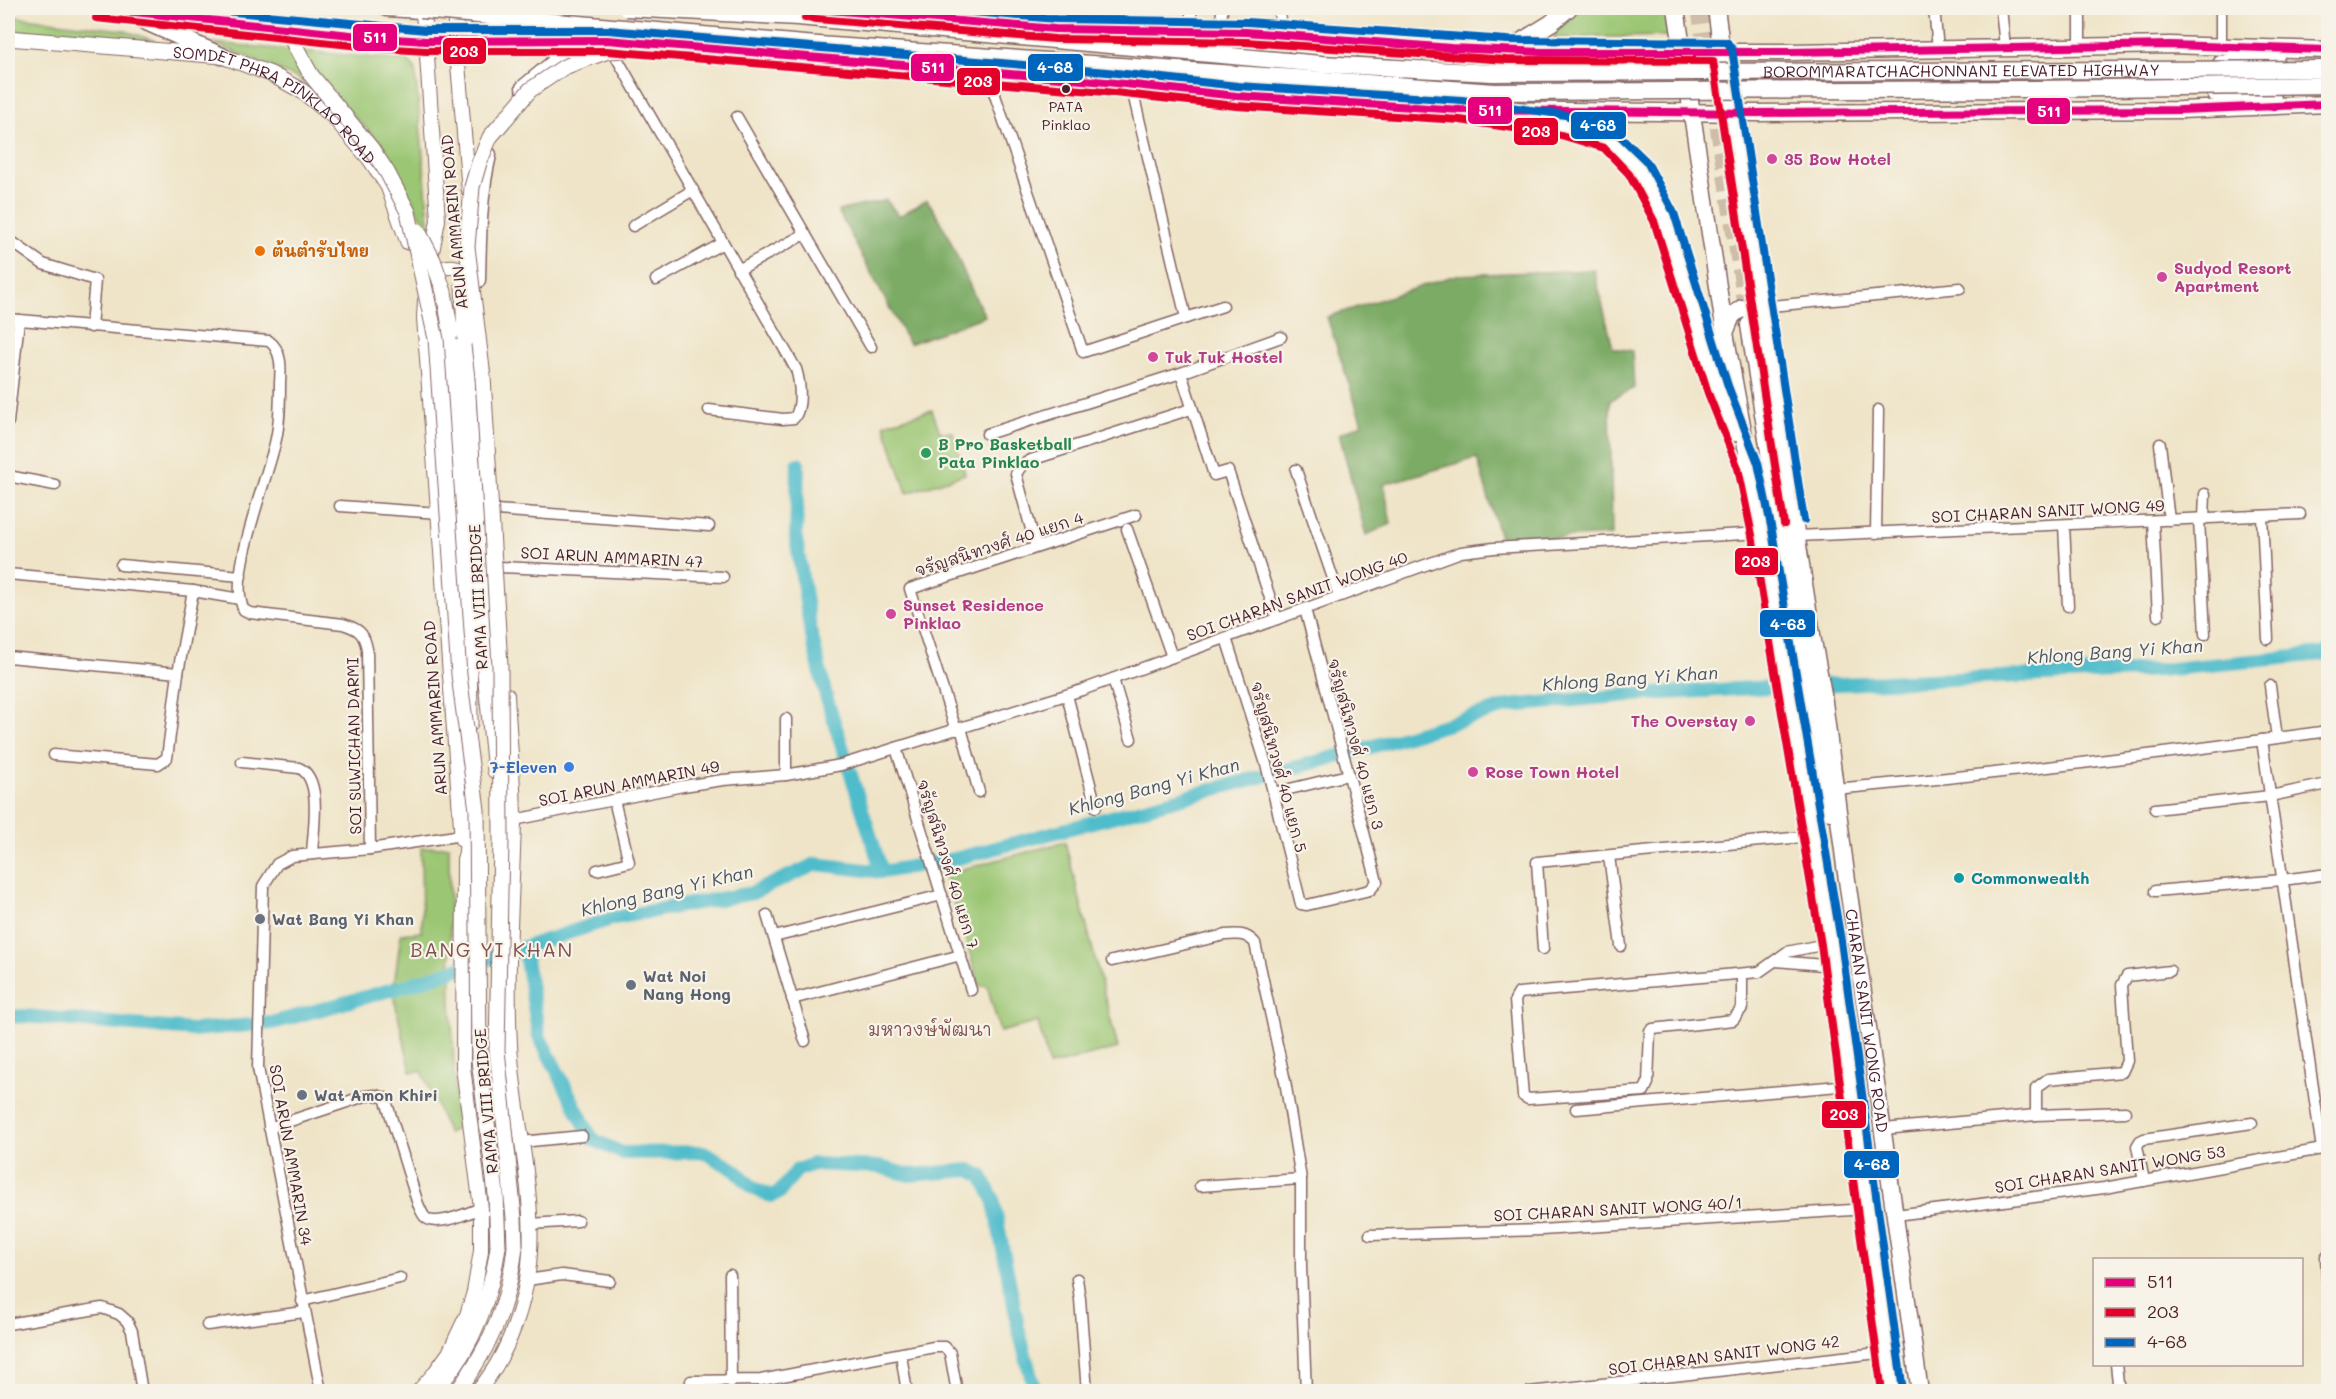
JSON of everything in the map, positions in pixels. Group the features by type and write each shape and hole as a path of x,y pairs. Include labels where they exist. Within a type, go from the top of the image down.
{"main road":[{"path":"97,8 379,38 426,41 607,40 1106,81 1260,98 1461,110 1788,113 2180,110 2326,104"},
{"name":"RAMA VIII BRIDGE","path":"285,8 293,42 311,75 372,148 408,212 436,339 459,675 477,810 478,1060 496,1194 498,1247 494,1274 480,1319 458,1361 433,1392"},
{"name":"BOROMMARATCHACHONNANI ELEVATED HIGHWAY","path":"387,8 804,44 1495,92 2328,85"},
{"name":"ARUN AMMARIN ROAD","path":"423,8 426,41"},
{"name":"ARUN AMMARIN ROAD","path":"454,8 456,41"},
{"name":"BOROMMARATCHACHONNANI ELEVATED HIGHWAY","path":"626,8 813,10 1321,64 1492,73 2328,69"},
{"path":"656,8 651,20 654,35 662,42 673,46"},
{"path":"758,8 930,12 1244,51 1494,65 2204,65 2322,50"},
{"path":"1507,50 1551,23 1569,8"},
{"name":"CHARAN SANIT WONG ROAD","path":"1676,8 1725,333 1762,533 1832,943 1893,1392"},
{"name":"CHARAN SANIT WONG ROAD","path":"1716,8 1760,307 1756,326 1829,788 1845,866 1920,1392"},
{"path":"118,10 222,56"},
{"path":"1048,28 1283,35 1542,52 1786,52 2080,46 2322,50"},
{"name":"SOMDET PHRA PINKLAO ROAD","path":"8,38 222,56 271,74 302,91 334,117 370,159 388,186 405,229 424,318"},
{"path":"477,280 481,182 492,140 511,104 527,85 583,39"},
{"name":"RAMA VIII BRIDGE","path":"457,1392 488,1345 498,1324 512,1275 515,1247 496,1050 501,841 500,666 483,377 467,247 472,187 490,137 530,90 554,72 577,61 608,51 804,44"},
{"path":"1870,50 1856,59 1846,74 1846,89 1858,106 1873,112"},
{"path":"1536,111 1553,102 1562,89 1562,76 1556,62 1542,52"},
{"path":"1786,52 1770,60 1760,75 1761,90 1772,107 1788,113"},
{"path":"1106,81 1193,80 1494,98 2032,96 2189,92 2326,104"},
{"path":"1461,110 1563,124 1585,131 1609,139 1638,168 1664,217 1718,390 1748,465"},
{"path":"408,212 433,260 444,292 452,333 477,672 510,881"},
{"path":"465,868 471,808 477,672 463,288 467,247"},
{"path":"1725,333 1732,316 1742,308 1754,313 1756,326"},
{"name":"CHARAN SANIT WONG ROAD","path":"1756,326 1797,536 1812,674"},
{"name":"CHARAN SANIT WONG ROAD","path":"1821,879 1829,788"}],"street":[{"path":"1041,8 1048,28"},
{"path":"1191,8 1191,31"},
{"path":"1221,32 1222,8"},
{"path":"1278,8 1283,35"},
{"path":"1934,8 1938,49"},
{"path":"2001,8 2005,47"},
{"path":"2080,8 2080,46"},
{"path":"2221,8 2221,47"},
{"path":"607,40 796,369 799,385 798,414 794,418 783,419 709,410"},
{"name":"ARUN AMMARIN ROAD","path":"418,1392 434,1375 449,1353 467,1315 478,1272 482,1233 481,1208 463,1067 465,868 424,318 427,284 438,220 426,41"},
{"name":"ARUN AMMARIN ROAD","path":"456,41 488,380 514,820 510,881 510,1044 530,1224 527,1280 513,1331 503,1352 477,1392"},
{"path":"987,72 1083,352 1223,306"},
{"path":"1131,85 1186,318"},
{"path":"737,117 871,347"},
{"path":"633,226 693,190"},
{"path":"738,270 805,234"},
{"path":"8,239 43,264 95,280 90,327"},
{"path":"656,280 723,243"},
{"path":"427,284 436,272 453,266 467,269 477,280"},
{"path":"1760,307 1960,288"},
{"path":"8,319 268,341 275,345 280,360 276,440 249,529 241,576 240,599 193,591 8,574"},
{"path":"8,422 20,320"},
{"path":"987,434 1181,373 1281,338"},
{"path":"1181,373 1214,475 1228,471 1277,619"},
{"path":"1036,547 1016,474 1022,465 1030,460 1191,409"},
{"path":"1876,533 1878,410"},
{"path":"2160,444 2169,520"},
{"path":"1296,470 1340,596"},
{"path":"8,476 55,485"},
{"path":"2205,494 2202,519 2205,634"},
{"path":"340,506 439,513"},
{"path":"496,510 709,526"},
{"name":"SOI CHARAN SANIT WONG 49","path":"1797,536 2300,514"},
{"name":"จรัญสนิทวงศ์ 40 แยก 4","path":"958,729 910,589 1136,515"},
{"path":"2262,516 2268,639"},
{"path":"2153,521 2158,616"},
{"path":"2064,525 2067,606"},
{"path":"1126,529 1172,657"},
{"name":"SOI CHARAN SANIT WONG 40","path":"856,761 1067,695 1461,552 1503,547 1762,533"},
{"path":"121,565 241,576"},
{"name":"SOI ARUN AMMARIN 47","path":"499,567 723,577"},
{"path":"54,755 158,765 164,762 167,758 178,673 193,591"},
{"name":"SOI SUWICHAN DARMI","path":"240,599 244,609 250,613 344,624 358,628 363,634 367,649 370,849"},
{"name":"จรัญสนิทวงศ์ 40 แยก 3","path":"1301,904 1307,905 1370,890 1377,882 1305,609"},
{"name":"จรัญสนิทวงศ์ 40 แยก 5","path":"1226,638 1266,764 1301,904"},
{"path":"8,657 178,673"},
{"path":"1113,679 1131,739"},
{"path":"2270,686 2277,738"},
{"path":"1067,695 1096,807"},
{"path":"786,719 786,775"},
{"path":"958,729 979,792"},
{"path":"1829,788 1998,773 2328,730"},
{"path":"2262,740 2325,1148"},
{"name":"จรัญสนิทวงศ์ 40 แยก 7","path":"896,748 971,990"},
{"name":"SOI ARUN AMMARIN 49","path":"514,820 693,784 786,775 856,761"},
{"path":"242,762 305,770 314,788 312,854 370,849 462,835"},
{"path":"1273,793 1348,775"},
{"path":"2156,809 2270,796 2328,784"},
{"path":"597,870 628,862 614,800"},
{"path":"1543,949 1537,862 1813,836"},
{"name":"SOI ARUN AMMARIN 34","path":"312,854 292,856 278,864 263,886 258,1068 321,1392"},
{"path":"1609,856 1621,946"},
{"path":"2155,891 2328,874"},
{"path":"774,938 942,895"},
{"path":"767,915 805,1041"},
{"path":"1112,961 1225,935 1239,934 1249,937 1255,943 1285,1080 1301,1179 1301,1267 1306,1392"},
{"path":"1742,975 1742,1008 1733,1020 1650,1030 1648,1083 1644,1091 1528,1099 1523,1095 1515,1000 1519,993 1742,975 1763,971 1793,950 1832,943"},
{"path":"792,999 961,954"},
{"path":"1776,961 1834,966"},
{"path":"2036,1115 2036,1088 2048,1079 2122,1072 2127,1061 2123,980 2127,976 2170,971"},
{"path":"1576,1109 1850,1085"},
{"path":"269,1128 365,1096 376,1095 385,1098 418,1204 425,1217 431,1221 441,1221 481,1208"},
{"path":"1884,1130 2036,1115 2125,1112"},
{"path":"2144,1181 2137,1146 2140,1141 2252,1123"},
{"path":"521,1142 582,1136"},
{"name":"SOI CHARAN SANIT WONG 53","path":"1896,1215 2104,1188 2325,1148"},
{"path":"1200,1186 1301,1179"},
{"name":"SOI CHARAN SANIT WONG 40/1","path":"1370,1235 1541,1230 1867,1209"},
{"path":"530,1224 578,1221"},
{"path":"2328,1255 2325,1268 2328,1293"},
{"path":"527,1280 562,1275 610,1281"},
{"path":"730,1275 731,1382"},
{"path":"207,1325 303,1306 400,1278"},
{"path":"1077,1280 1087,1392"},
{"path":"8,1324 102,1308 119,1314 127,1321 132,1331 142,1392"},
{"path":"690,1386 761,1380 934,1347 945,1347 950,1353 957,1392"},
{"name":"SOI CHARAN SANIT WONG 42","path":"1530,1392 1887,1352"},
{"path":"902,1361 907,1392"},
{"path":"2116,1366 2119,1392"}],"green space":[{"path":"1581,8 1670,8 1673,36 1554,38 1555,32"},
{"path":"8,16 122,30 156,41 8,31"},
{"path":"213,43 408,61 415,69 430,232 378,141 346,108 297,78"},
{"path":"886,200 899,216 927,200 951,242 985,316 909,344 838,211"},
{"path":"1594,270 1613,348 1632,351 1634,388 1610,400 1612,535 1501,541 1477,458 1384,484 1391,524 1366,535 1339,434 1362,424 1327,317 1456,275"},
{"name":"B Pro Basketball Pata Pinklao","path":"932,410 940,432 953,432 965,474 907,493 884,424"},
{"path":"1065,842 1118,1048 1049,1066 1038,1022 1000,1032 987,985 980,986 944,874"},
{"path":"449,846 451,1000 457,1129 448,1133 422,1071 411,1072 393,993 401,934 422,932 421,848"}],"waterway":[{"path":"798,464 796,538 810,628 826,696 882,872"},
{"name":"Khlong Bang Yi Khan","path":"8,1017 24,1016 193,1030 272,1023 408,985 614,918 752,893 816,864 882,872 955,859 1357,751 1509,706 1630,695 1772,687 2160,670 2322,654 2328,651"},
{"path":"524,948 539,1036 592,1139 622,1153 704,1152 735,1170 753,1188 771,1196 779,1193 797,1170 813,1164 880,1167 909,1175 970,1170 982,1176 993,1199 1019,1331 1035,1392"}],"tunnel":[{"path":"1699,8 1748,321"}],"transit line":[{"name":"511","path":"97,8 379,38 426,41 607,40 1106,82 1237,96 1461,110 1756,113 2180,110 2328,104"},
{"name":"4-68","path":"192,8 426,30 608,30 1107,72 1238,86 1462,100 1565,115 1615,131 1647,162 1674,213 1728,386 1758,463 1772,531 1841,941 1903,1391"},
{"name":"511","path":"806,8 1055,29 1246,32 1451,48 1542,52 1790,52 2170,45 2328,50"},
{"name":"4-68","path":"925,8 1056,19 1247,22 1507,40 1727,42 1732,49 1804,520"},
{"name":"203","path":"96,18 378,48 426,51 607,51 1105,92 1236,106 1460,120 1561,135 1604,148 1629,174 1654,221 1708,393 1738,468 1752,535 1821,945 1882,1392"},
{"name":"203","path":"805,18 1055,39 1246,42 1507,60 1713,61 1784,524"}],"place":[{"name":"PATA Pinklao","path":"1066,89"},
{"name":"35 Bow Hotel","path":"1772,159"},
{"name":"ต้นตำรับไทย","path":"260,251"},
{"name":"Sudyod Resort Apartment","path":"2162,277"},
{"name":"Tuk Tuk Hostel","path":"1153,357"},
{"name":"B Pro Basketball Pata Pinklao","path":"926,453"},
{"name":"Sunset Residence Pinklao","path":"891,614"},
{"name":"The Overstay","path":"1750,721"},
{"name":"7-Eleven","path":"569,767"},
{"name":"Rose Town Hotel","path":"1473,772"},
{"name":"Commonwealth","path":"1959,878"},
{"name":"Wat Bang Yi Khan","path":"260,919"},
{"name":"Wat Noi Nang Hong","path":"631,985"},
{"name":"Wat Amon Khiri","path":"302,1095"}],"district":[{"name":"BANG YI KHAN","path":"492,950"},
{"name":"มหาวงษ์พัฒนา","path":"930,1030"}]}
